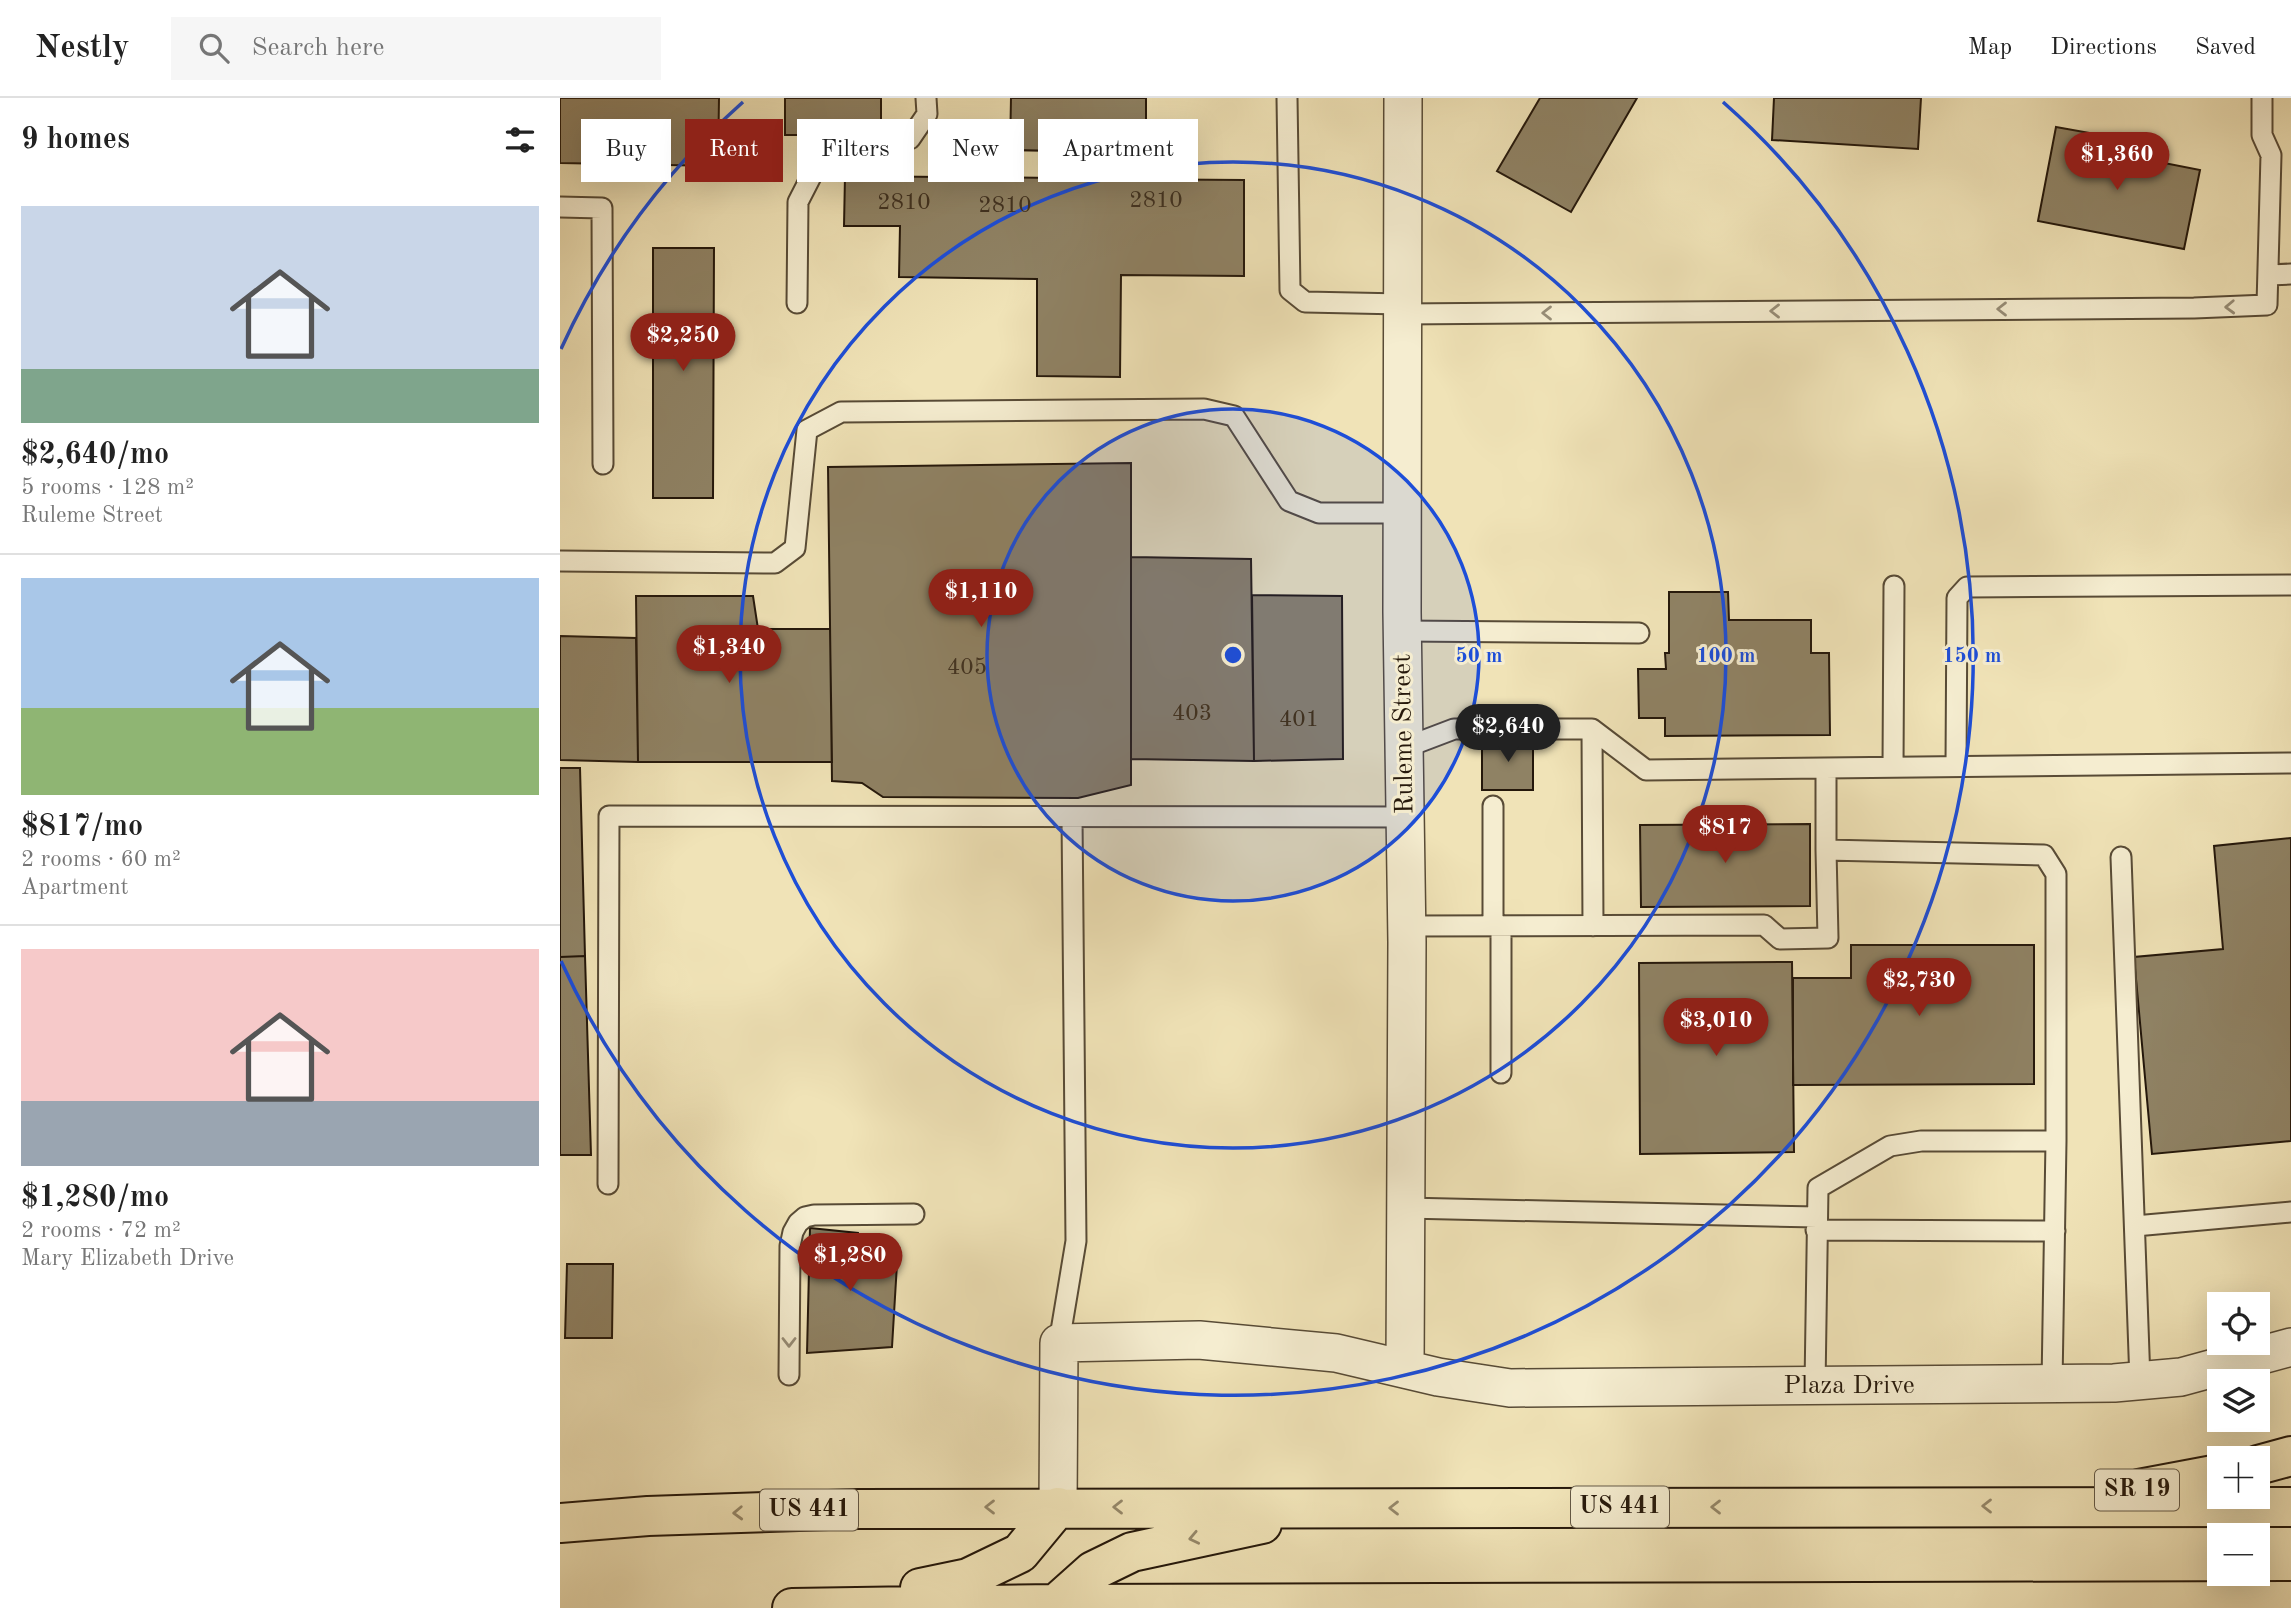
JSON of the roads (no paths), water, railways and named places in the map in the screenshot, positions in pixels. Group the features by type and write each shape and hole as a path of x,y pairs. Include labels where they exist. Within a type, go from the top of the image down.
{"main road":[{"path":"2270,1462 2291,1456"},
{"name":"SR 19","path":"2055,1506 2207,1476"},
{"path":"815,1607 968,1578 1020,1553 1058,1507"},
{"name":"US 441","path":"560,1523 648,1516 858,1508 2291,1507"},
{"path":"1056,1604 1093,1571 1132,1552 1333,1508"},
{"path":"815,1607 1056,1604 2066,1606 2291,1601"}],"street":[{"name":"Ruleme Street","path":"1403,98 1402,513 1407,926 1405,1369"},
{"name":"Plaza Drive","path":"1059,1343 1199,1340 1336,1353 1510,1388 2140,1381 2181,1377 2291,1347"},
{"path":"1058,1507 1059,1343"}],"lane":[{"path":"797,303 798,202 817,165 910,139 927,114 926,98"},
{"path":"1287,98 1290,289 1306,302 1402,309 2166,308 2267,305 2271,155 2262,135 2262,98"},
{"path":"560,207 602,208 603,464"},
{"path":"2269,275 2291,274"},
{"path":"560,561 775,563 795,548 807,430 841,412 1204,409 1234,416 1289,501 1319,513 1402,513"},
{"path":"1956,766 1957,598 1967,587 2291,585"},
{"path":"1893,767 1894,586"},
{"path":"1403,631 1639,632"},
{"path":"1404,748 1454,729 1592,729 1646,770 2291,764"},
{"path":"1592,729 1593,926"},
{"path":"1407,926 1764,925 1780,939 1828,938 1826,768"},
{"path":"1493,806 1501,1073"},
{"path":"608,1184 609,816 1406,817"},
{"path":"1059,1343 1076,1241 1072,817"},
{"path":"1826,850 2044,855 2056,874 2052,1384"},
{"path":"2121,857 2140,1381"},
{"path":"1815,1386 1818,1188 1890,1146 1921,1141 2056,1141"},
{"path":"1406,1208 2055,1231"},
{"path":"2135,1226 2291,1212"},
{"path":"789,1375 789,1267 793,1232 798,1223 805,1217 814,1215 915,1214"}]}
